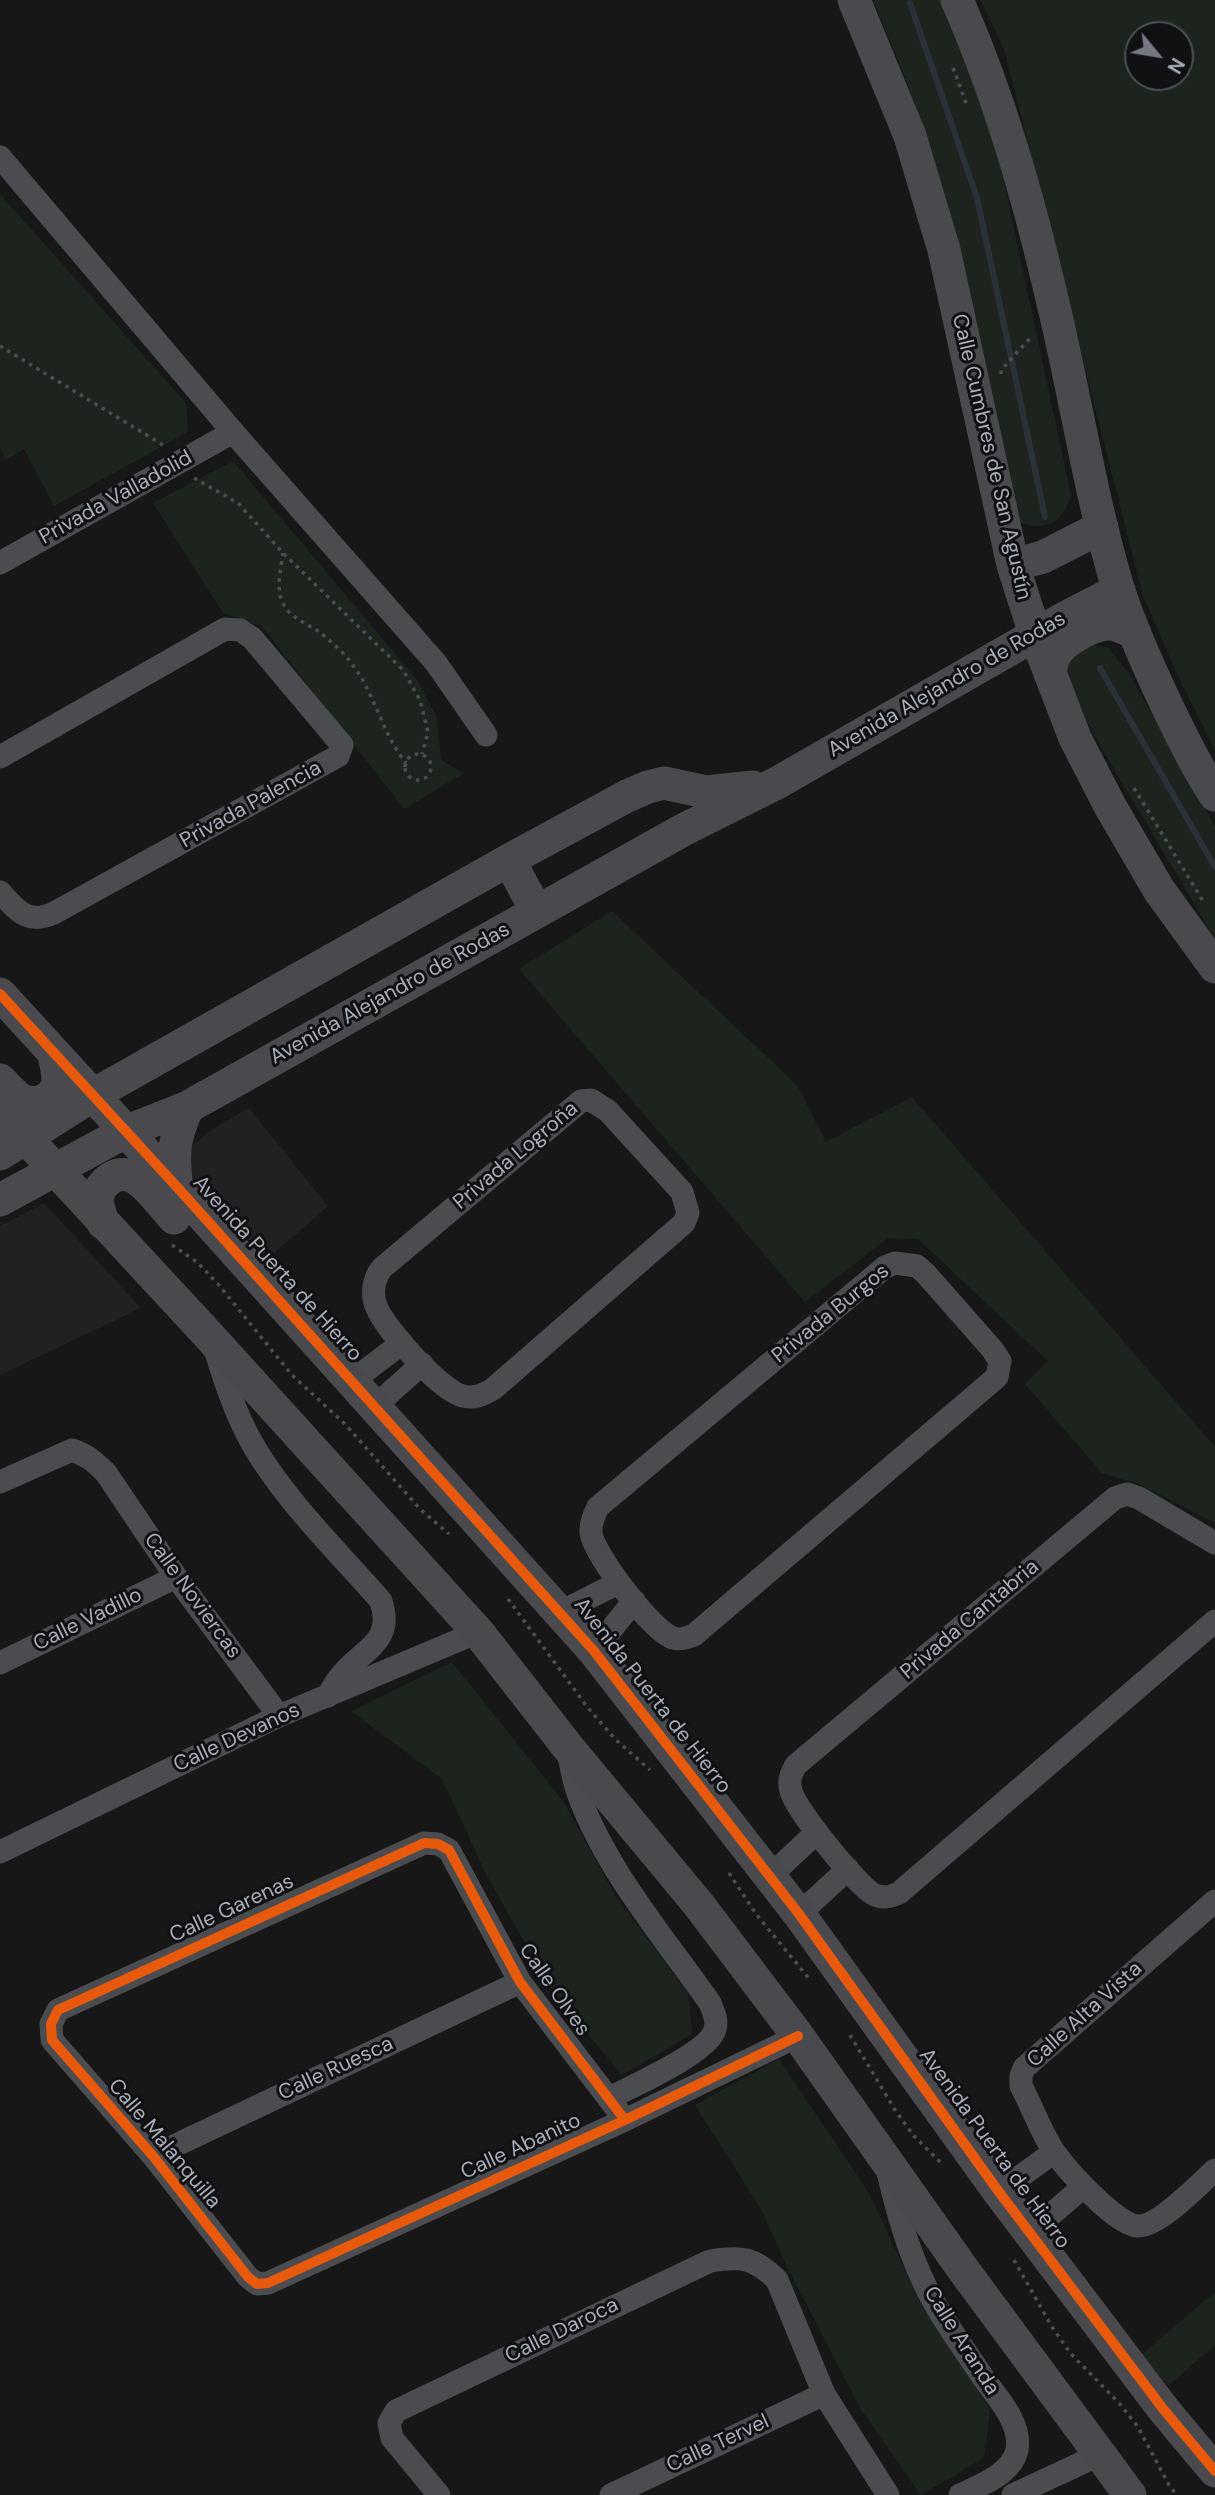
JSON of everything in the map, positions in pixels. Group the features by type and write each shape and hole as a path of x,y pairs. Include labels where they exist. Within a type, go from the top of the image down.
{"street":[{"name":"Calle Cumbres de San Agustín","path":"854,0 910,136 944,250 1013,565 1035,634 1075,738 1110,806 1159,890 1215,967"},
{"path":"957,0 982,56 1017,163 1053,303 1102,527 1119,590 1135,634 1196,766 1215,794"},
{"path":"0,157 233,432 436,663 486,734"},
{"name":"Privada Valladolid","path":"0,563 233,432"},
{"path":"1013,565 1043,557 1102,527"},
{"name":"Avenida Alejandro de Rodas","path":"0,1200 125,1132 188,1107 682,830 777,783 1035,634 1119,590"},
{"path":"1050,674 1056,652 1069,641 1096,626 1118,625 1135,634"},
{"name":"Privada Palencia","path":"0,757 225,629 240,630 252,638 342,744 338,757 54,913 37,918 29,917 19,912 0,892"},
{"name":"Avenida Alejandro de Rodas","path":"14,1146 93,1095 509,860 648,787 664,783 706,792 739,790 777,783"},
{"path":"679,786 689,807 689,819 682,830"},
{"path":"509,860 537,912"},
{"name":"Avenida Puerta de Hierro","path":"0,994 594,1651 799,1914 999,2192 1164,2410 1215,2471"},
{"path":"0,1080 20,1098 31,1103 40,1102 50,1097 57,1086 54,1053"},
{"name":"Privada Logroña","path":"591,1100 608,1111 682,1192 688,1213 684,1223 493,1389 482,1395 463,1396 446,1389 422,1364 402,1343 377,1308 373,1289 376,1276 382,1268 581,1101 591,1100"},
{"path":"177,1187 172,1159 176,1132 188,1107"},
{"path":"0,1110 14,1146 55,1170 478,1632 567,1746 699,1905 798,2036 1130,2495"},
{"path":"103,1223 97,1198 104,1182 118,1175 132,1176 145,1186 216,1264 235,1276 266,1287"},
{"name":"Privada Burgos","path":"904,1263 917,1266 992,1349 1000,1361 997,1377 694,1635 674,1639 661,1632 634,1601 618,1583 591,1533 593,1517 598,1507 885,1267 904,1263"},
{"path":"211,1338 234,1408 252,1444 277,1482 381,1601 385,1624 382,1634 365,1654 345,1671 328,1696"},
{"path":"352,1381 402,1343"},
{"path":"375,1406 422,1364"},
{"name":"Calle Noviercas","path":"0,1482 72,1450 85,1455 106,1473 176,1577 279,1716"},
{"name":"Privada Cantabria","path":"1215,1543 1139,1498 1127,1494 1115,1498 796,1765 791,1775 790,1790 817,1832 848,1869 872,1894 891,1897 899,1893 1215,1621"},
{"name":"Calle Vadillo","path":"0,1663 176,1577"},
{"path":"561,1612 618,1583"},
{"path":"594,1651 634,1601"},
{"name":"Calle Devanos","path":"0,1852 279,1716 478,1632"},
{"path":"567,1746 577,1791 601,1844 710,2003 716,2017 712,2038 695,2053 609,2098"},
{"path":"769,1877 817,1832"},
{"name":"Calle Garenas","path":"51,2024 58,2010 424,1843 438,1844"},
{"name":"Calle Olves","path":"438,1844 449,1850 520,1982 625,2120"},
{"path":"799,1914 848,1869"},
{"name":"Calle Alta Vista","path":"1215,1900 1024,2068 1021,2076 1021,2086 1054,2152 1083,2186 1123,2222 1139,2227 1158,2220 1215,2170"},
{"name":"Calle Ruesca","path":"153,2156 520,1982"},
{"name":"Calle Malanquilla","path":"51,2024 52,2040 153,2156 248,2277 257,2284"},
{"name":"Calle Abanito","path":"257,2284 268,2283 625,2120 798,2036"},
{"path":"999,2192 1054,2152"},
{"name":"Calle Aranda","path":"885,2159 898,2214 920,2276 961,2345 1011,2417 1016,2435 1017,2450 1011,2463 996,2476 960,2495"},
{"path":"1031,2232 1083,2186"},
{"name":"Calle Daroca","path":"439,2495 392,2438 388,2423 396,2411 710,2260 746,2259 764,2267 777,2280 824,2394"},
{"path":"824,2394 888,2495"},
{"name":"Calle Tervel","path":"611,2495 824,2394"},
{"path":"1013,2495 1099,2455"}],"path":[{"path":"951,63 969,113"},
{"path":"1000,370 1033,337 1029,324"},
{"path":"0,346 172,451 190,476 238,503 283,553 403,670 420,700 428,732 422,754"},
{"path":"283,553 279,595 285,607 295,618 318,631 347,657 367,685 393,747 406,764 408,775 419,780 429,774 430,762 422,754"},
{"path":"406,764 412,755 422,754"}],"shaded area":[{"path":"873,0 944,0 987,103 1071,495 1059,518 1046,525 1020,523 934,159 907,82"},
{"path":"980,0 1215,0 1215,751 1143,596 1004,49"},
{"path":"0,194 186,403 188,432 54,506 24,449 6,460 0,448"},
{"path":"233,461 418,681 437,718 441,760 464,773 404,809 262,626 223,613 153,503"},
{"path":"1080,641 1108,648 1128,672 1215,826 1215,939 1061,675"},
{"path":"612,911 797,1085 826,1142 912,1097 1215,1447 1215,1523 1139,1484 1102,1473 1025,1384 1048,1361 918,1239 888,1238 805,1302 519,969"},
{"path":"249,1108 328,1206 270,1257 247,1239 199,1191 190,1169 191,1147 214,1128"},
{"path":"44,1203 141,1308 0,1375 0,1226"},
{"path":"452,1662 563,1801 616,1897 688,1993 692,2034 622,2075 550,1988 486,1874 442,1779 351,1711"},
{"path":"779,2059 869,2193 919,2300 990,2409 984,2458 921,2495 860,2408 786,2265 762,2211 695,2105"},
{"path":"1215,2292 1215,2345 1168,2386 1141,2355"}],"waterway":[{"path":"910,3 977,198 1045,517"},
{"path":"1100,668 1215,867"}],"cycle path":[{"path":"0,994 594,1651 799,1914 999,2192 1164,2410 1215,2471"},
{"path":"625,2120 520,1982 449,1850 438,1844 424,1843 58,2010 51,2024 52,2040 153,2156 248,2277 257,2284 268,2283 625,2120 798,2036"}]}
